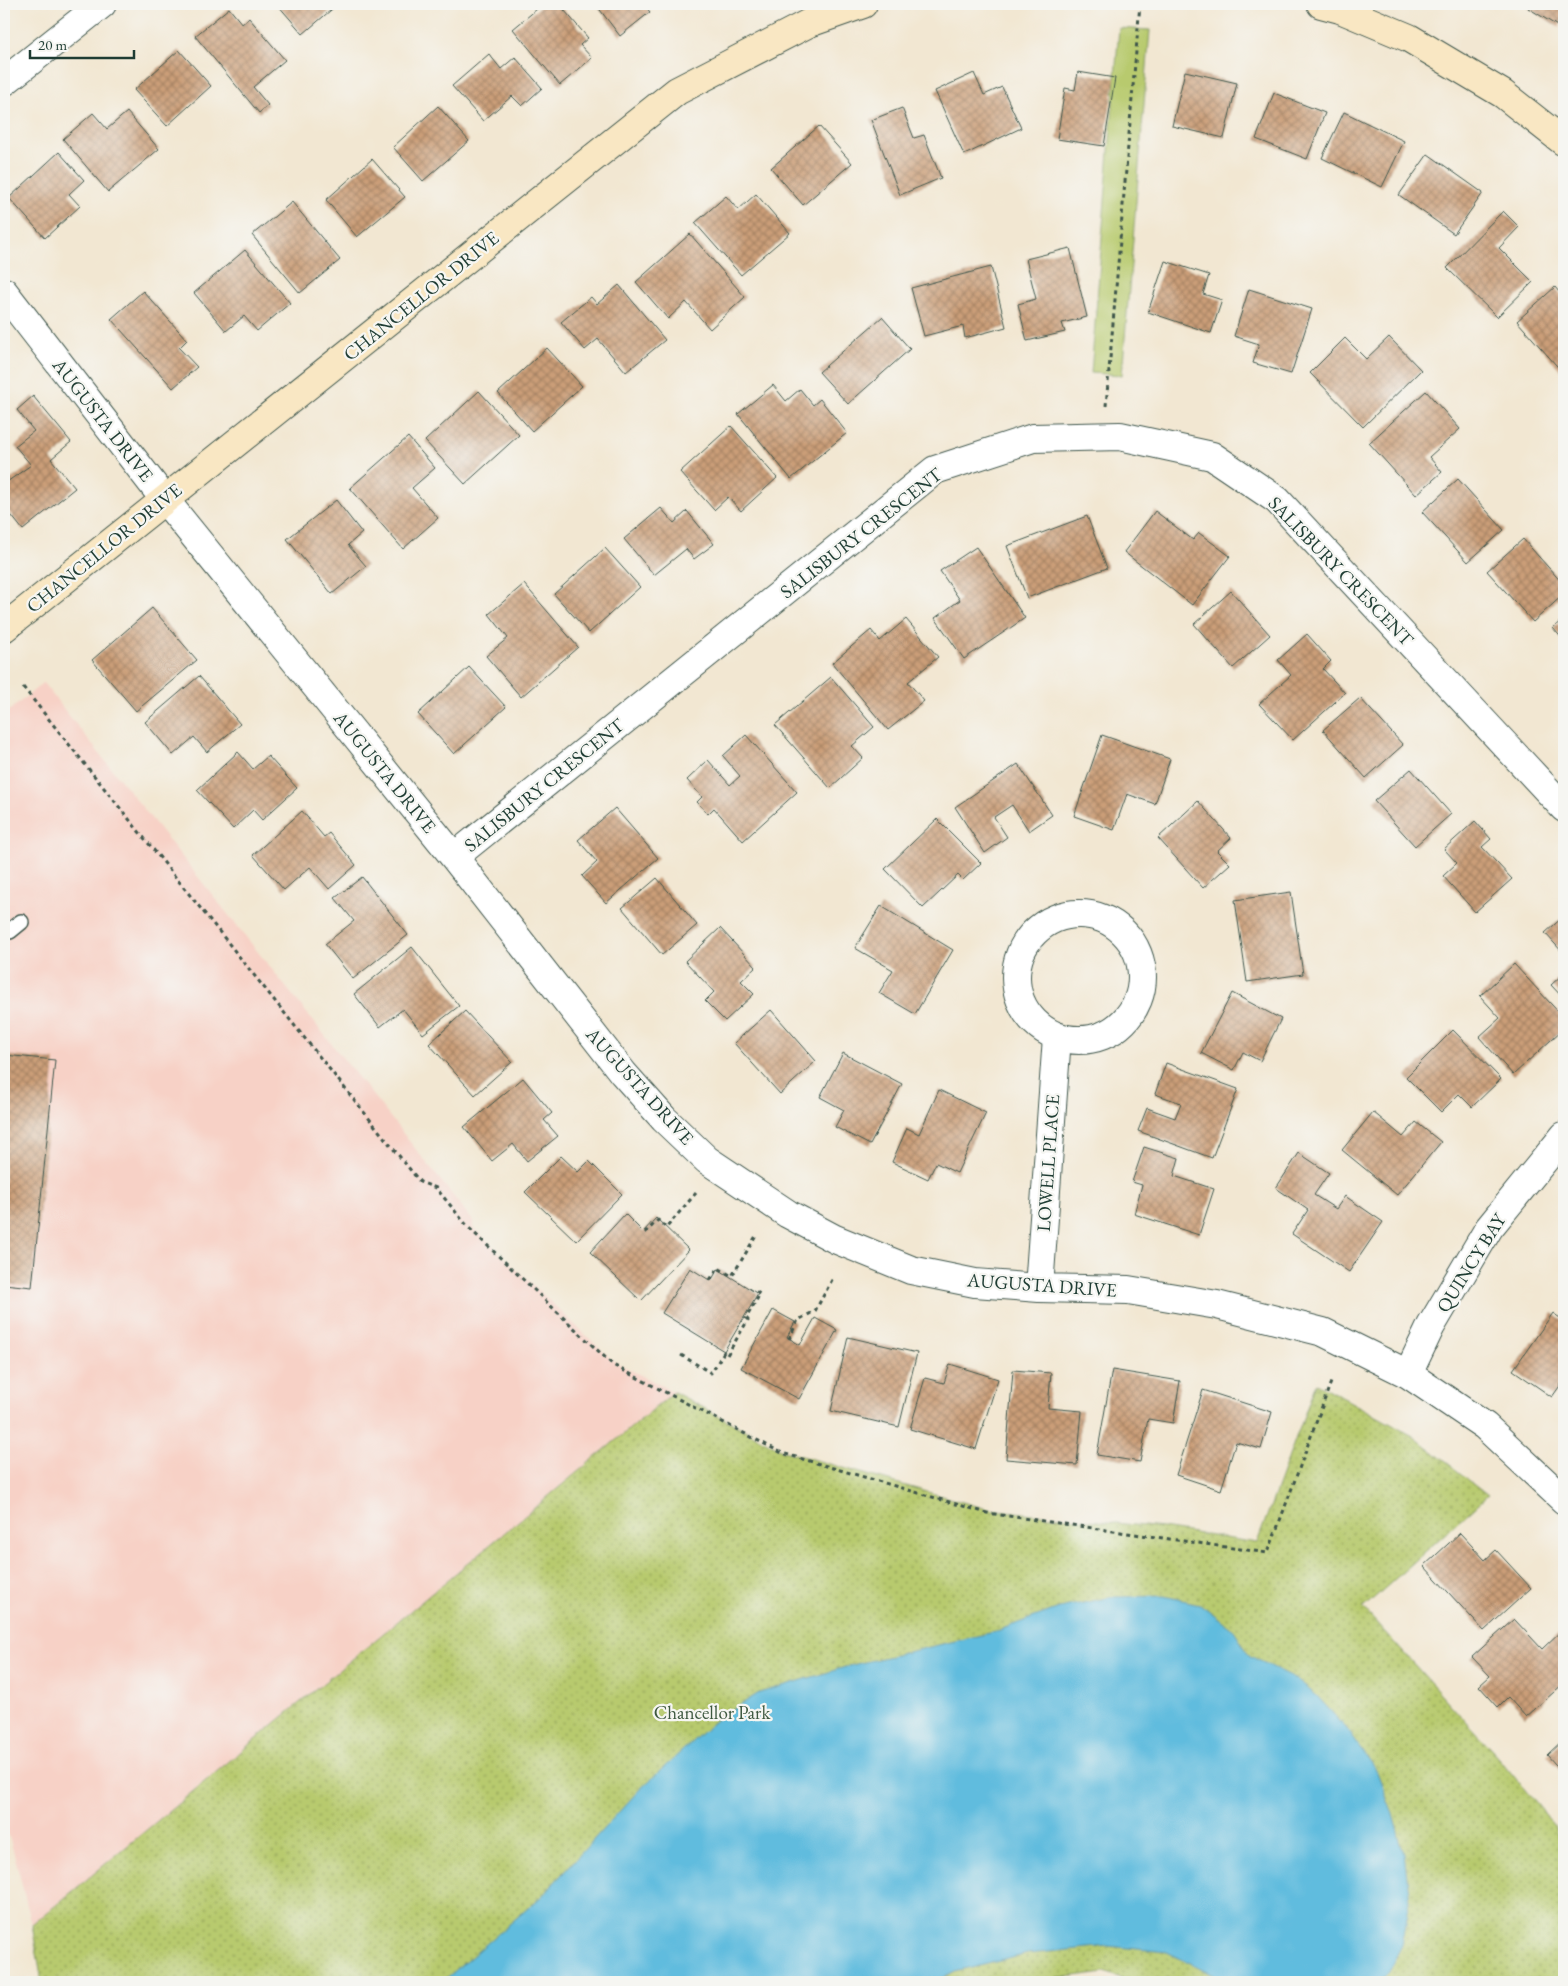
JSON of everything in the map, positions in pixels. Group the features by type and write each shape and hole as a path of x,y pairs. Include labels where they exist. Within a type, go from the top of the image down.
{"street":[{"path":"4,82 102,4"},
{"name":"CHANCELLOR DRIVE","path":"4,628 677,91 809,23 862,4"},
{"path":"1334,5 1409,38 1503,94 1564,142"},
{"name":"AUGUSTA DRIVE","path":"4,292 165,500 454,857 623,1073 664,1120 707,1160 773,1206 835,1239 911,1270 975,1283 1038,1288 1128,1290 1217,1306 1323,1332 1408,1374 1485,1426 1564,1500"},
{"name":"SALISBURY CRESCENT","path":"454,857 935,470 1033,438 1120,436 1212,456 1277,500 1564,808"},
{"path":"1078,913 1100,916 1119,926 1132,941 1142,961 1143,987 1134,1010 1112,1031 1102,1037 1080,1041 1057,1037 1032,1020 1020,1001 1016,984 1017,961 1029,937 1049,921 1078,913"},
{"name":"LOWELL PLACE","path":"1038,1288 1057,1037"},
{"name":"QUINCY BAY","path":"1408,1374 1432,1326 1489,1228 1564,1136"}],"lane":[{"path":"4,931 10,931 21,922"}],"path":[{"path":"1104,436 1140,4"},
{"path":"23,687 420,1182 436,1188 469,1228 613,1365 782,1453 977,1510 1268,1552 1331,1382"},
{"path":"645,1233 658,1220 666,1228 696,1193"},
{"path":"710,1280 718,1268 732,1276 756,1236"},
{"path":"789,1339 798,1320 815,1311 833,1278"},
{"path":"681,1356 711,1373 724,1352 727,1355 748,1320 746,1318 760,1294 754,1291"}],"shaded area":[{"path":"43,683 473,1221 473,1228 613,1361 674,1392 32,1925 4,1821 4,715"}],"green space":[{"path":"1119,28 1150,30 1122,375 1091,373"},
{"name":"Chancellor Park","path":"1316,1383 1413,1436 1488,1495 1363,1608 1498,1757 1554,1825 1564,1855 1564,1982 1130,1982 1105,1972 1029,1982 42,1982 32,1925 674,1392 784,1451 987,1509 1162,1528 1257,1543"}],"water":[{"path":"1164,1596 1200,1604 1232,1628 1250,1656 1291,1676 1316,1695 1347,1729 1377,1772 1392,1811 1404,1854 1410,1901 1402,1945 1388,1972 1377,1982 1228,1982 1167,1952 1108,1946 1028,1954 955,1972 936,1982 442,1982 542,1896 639,1790 716,1720 759,1693 852,1665 994,1632 1059,1608 1112,1597"}],"building":[{"path":"277,4 338,4 303,34"},
{"path":"543,4 559,4 588,38 580,45 592,58 560,85 513,29"},
{"path":"600,4 647,4 645,6 650,12 620,36 597,6"},
{"path":"1531,4 1564,4 1564,18 1559,27 1528,8"},
{"path":"229,8 242,24 249,18 285,60 253,87 268,105 259,113 195,36"},
{"path":"179,50 211,86 167,126 134,90"},
{"path":"489,54 501,69 515,57 542,88 522,106 512,96 483,121 452,86"},
{"path":"1185,71 1237,83 1224,138 1172,126"},
{"path":"1078,72 1115,78 1104,146 1057,139 1065,88 1075,90"},
{"path":"974,73 984,95 1002,87 1021,128 964,155 935,91"},
{"path":"1274,93 1325,113 1307,159 1256,139"},
{"path":"438,106 469,141 423,181 393,147"},
{"path":"902,108 914,138 924,135 941,178 900,195 871,120"},
{"path":"127,112 159,149 108,192 63,139 93,113 107,129"},
{"path":"1344,112 1404,141 1382,187 1322,158"},
{"path":"819,126 852,163 803,205 771,168"},
{"path":"59,152 84,180 69,194 80,206 45,238 9,198"},
{"path":"1428,154 1483,193 1454,234 1399,195"},
{"path":"372,159 405,197 357,237 326,200"},
{"path":"756,194 790,233 741,275 695,223 726,196 738,210"},
{"path":"292,202 340,260 300,293 252,235"},
{"path":"1503,211 1519,227 1499,248 1533,282 1497,317 1447,268"},
{"path":"690,234 745,297 710,329 686,302 668,319 636,282"},
{"path":"1070,248 1087,317 1062,323 1065,332 1027,341 1018,304 1036,299 1026,259"},
{"path":"245,250 290,303 257,331 244,316 226,331 194,293"},
{"path":"1165,261 1209,275 1203,294 1222,300 1211,333 1148,312"},
{"path":"991,267 1006,327 965,338 963,326 924,336 911,288"},
{"path":"619,285 665,340 626,372 598,339 585,350 561,322 591,297 597,304"},
{"path":"1555,287 1564,298 1564,374 1517,321"},
{"path":"1249,289 1312,309 1291,374 1253,363 1259,344 1234,336"},
{"path":"143,291 187,340 179,348 197,367 173,388 111,319"},
{"path":"882,317 910,349 848,404 819,372"},
{"path":"1389,337 1421,370 1363,427 1310,373 1345,338 1366,359"},
{"path":"547,348 582,386 532,431 498,393"},
{"path":"773,385 786,401 800,389 813,405 820,399 847,433 791,479 738,414"},
{"path":"479,391 519,435 465,484 425,441"},
{"path":"1426,391 1460,429 1429,457 1442,472 1416,495 1369,443"},
{"path":"33,396 71,442 51,459 75,488 23,530 4,506 4,484 31,465 15,446 34,431 17,410"},
{"path":"731,426 777,478 741,511 728,497 714,510 680,472"},
{"path":"408,437 435,468 412,488 438,518 403,549 350,488"},
{"path":"1458,479 1504,530 1468,562 1422,512"},
{"path":"336,500 362,533 348,545 366,566 332,594 287,539"},
{"path":"661,508 674,523 687,511 714,544 694,559 686,549 654,575 624,539"},
{"path":"1155,511 1193,540 1199,533 1230,556 1192,605 1124,552"},
{"path":"1087,516 1107,568 1027,598 1007,546"},
{"path":"1523,539 1564,585 1564,594 1533,622 1487,571"},
{"path":"976,547 1025,618 964,659 935,618 960,600 940,571"},
{"path":"605,548 640,587 589,633 554,594"},
{"path":"524,584 578,647 521,697 486,656 508,638 489,614"},
{"path":"1231,591 1270,635 1233,668 1194,624"},
{"path":"152,608 197,660 136,711 92,660"},
{"path":"1564,618 1564,641 1553,628"},
{"path":"906,619 938,657 908,682 924,701 888,730 832,663 871,630 880,641"},
{"path":"1307,634 1331,661 1323,669 1345,693 1293,740 1259,704 1291,675 1278,660"},
{"path":"469,667 506,707 454,754 418,714"},
{"path":"199,676 240,724 207,752 194,737 173,755 145,722"},
{"path":"831,677 874,727 852,746 863,758 830,788 775,725"},
{"path":"1360,698 1403,745 1366,778 1323,730"},
{"path":"746,735 797,792 743,841 714,808 708,814 697,802 702,797 687,780 708,760 730,785 740,776 723,756"},
{"path":"1102,735 1170,759 1155,804 1127,794 1114,830 1074,816"},
{"path":"238,752 253,769 268,756 297,788 262,820 253,810 233,829 197,790"},
{"path":"1018,764 1052,815 1029,831 1012,805 994,817 1007,837 985,853 955,807"},
{"path":"1411,769 1451,814 1415,846 1374,801"},
{"path":"1198,801 1231,838 1217,851 1230,864 1203,888 1158,838"},
{"path":"615,808 658,858 606,903 582,876 597,862 578,840"},
{"path":"302,811 324,837 329,833 356,865 329,889 310,867 284,890 253,855"},
{"path":"937,819 981,863 963,880 958,875 923,908 885,869"},
{"path":"1475,821 1491,839 1482,847 1512,879 1475,912 1443,876 1457,863 1444,849"},
{"path":"362,877 408,935 353,979 325,944 354,921 335,898"},
{"path":"657,878 697,925 662,955 622,908"},
{"path":"1291,892 1303,974 1247,982 1235,900"},
{"path":"881,906 953,950 915,1014 879,993 893,970 855,948"},
{"path":"1564,916 1564,954 1545,933"},
{"path":"720,928 756,967 741,981 754,994 725,1021 705,1001 714,992 685,961"},
{"path":"412,947 459,1006 423,1034 403,1009 380,1027 354,994"},
{"path":"1514,964 1564,1018 1564,1028 1513,1075 1479,1037 1500,1018 1480,996"},
{"path":"1564,973 1564,999 1551,985"},
{"path":"1232,993 1281,1019 1260,1061 1243,1052 1234,1070 1201,1053"},
{"path":"771,1010 816,1061 780,1094 734,1043"},
{"path":"465,1011 512,1062 475,1095 429,1044"},
{"path":"1453,1030 1501,1079 1472,1107 1459,1094 1441,1112 1406,1077"},
{"path":"843,1053 902,1084 870,1145 835,1127 844,1110 820,1097"},
{"path":"4,1055 55,1060 32,1287 4,1284"},
{"path":"1166,1063 1238,1089 1212,1158 1138,1131 1147,1108 1175,1118 1181,1103 1155,1094"},
{"path":"523,1078 552,1113 544,1120 558,1136 527,1161 513,1144 492,1161 464,1127"},
{"path":"939,1090 986,1113 957,1173 936,1163 928,1179 892,1162 907,1128 919,1134"},
{"path":"1373,1112 1403,1137 1416,1122 1441,1142 1397,1195 1342,1150"},
{"path":"1144,1147 1179,1158 1174,1176 1214,1189 1199,1235 1134,1214 1142,1185 1132,1182"},
{"path":"1299,1153 1329,1173 1314,1195 1336,1209 1345,1196 1383,1222 1349,1272 1292,1234 1308,1210 1276,1188"},
{"path":"561,1156 578,1172 589,1161 622,1194 576,1241 525,1192"},
{"path":"625,1214 643,1232 656,1218 689,1250 641,1301 590,1252"},
{"path":"690,1268 711,1281 718,1269 758,1294 724,1351 662,1313"},
{"path":"773,1310 795,1322 787,1337 800,1345 815,1318 837,1330 799,1399 741,1368"},
{"path":"1553,1313 1564,1321 1564,1380 1552,1397 1513,1370"},
{"path":"848,1337 917,1353 899,1427 831,1411"},
{"path":"950,1364 998,1379 976,1449 910,1429 925,1378 944,1383"},
{"path":"1013,1370 1051,1373 1048,1408 1082,1411 1077,1465 1006,1459"},
{"path":"1112,1370 1180,1381 1173,1423 1148,1419 1140,1462 1097,1455"},
{"path":"1203,1390 1272,1412 1261,1449 1236,1442 1221,1490 1176,1475"},
{"path":"1460,1533 1485,1560 1496,1550 1531,1588 1484,1631 1424,1566"},
{"path":"1514,1619 1542,1649 1564,1628 1564,1683 1526,1717 1508,1697 1498,1707 1479,1686 1490,1676 1472,1657"},
{"path":"1564,1739 1564,1774 1547,1755"}]}
